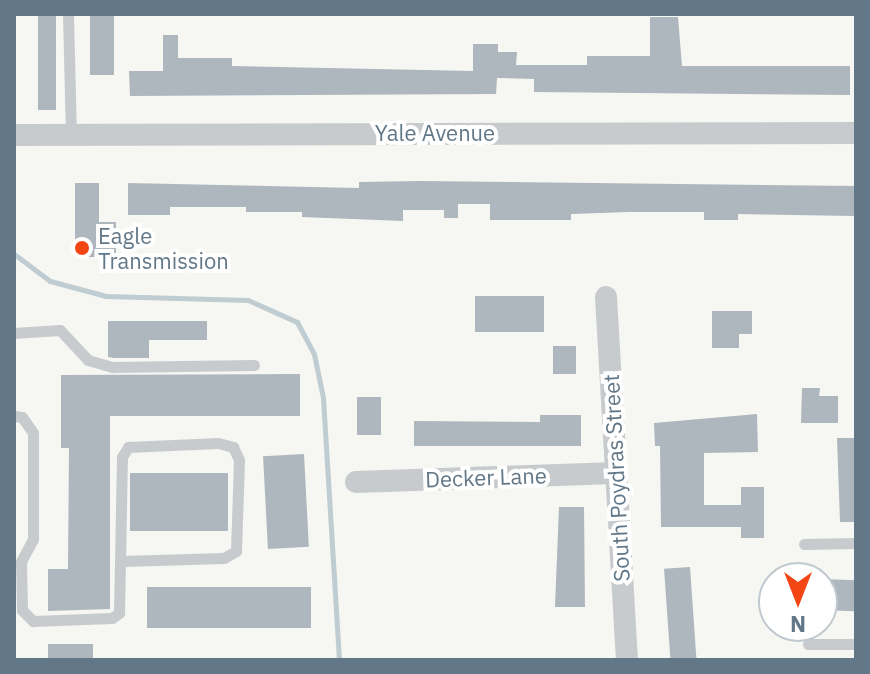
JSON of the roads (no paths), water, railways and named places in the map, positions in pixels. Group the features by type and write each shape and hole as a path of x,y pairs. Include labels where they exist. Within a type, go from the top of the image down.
{"street":[{"name":"Yale Avenue","path":"14,135 856,133"},
{"name":"South Poydras Street","path":"606,297 627,660"},
{"name":"Decker Lane","path":"356,482 615,473"}],"lane":[{"path":"68,14 71,135"},
{"path":"14,333 60,330 88,360 113,367 254,365"},
{"path":"14,416 22,417 33,433 33,539 18,562 18,610 33,621 112,618 122,603 122,561 122,457 128,447 218,443 233,447 239,460 236,551 224,558 122,561"},
{"path":"804,544 856,543"},
{"path":"808,644 856,644"}],"waterway":[{"path":"14,254 50,281 106,296 248,300 297,322 314,354 323,398 339,660"}],"place":[{"name":"Eagle Transmission","path":"82,248"}]}
